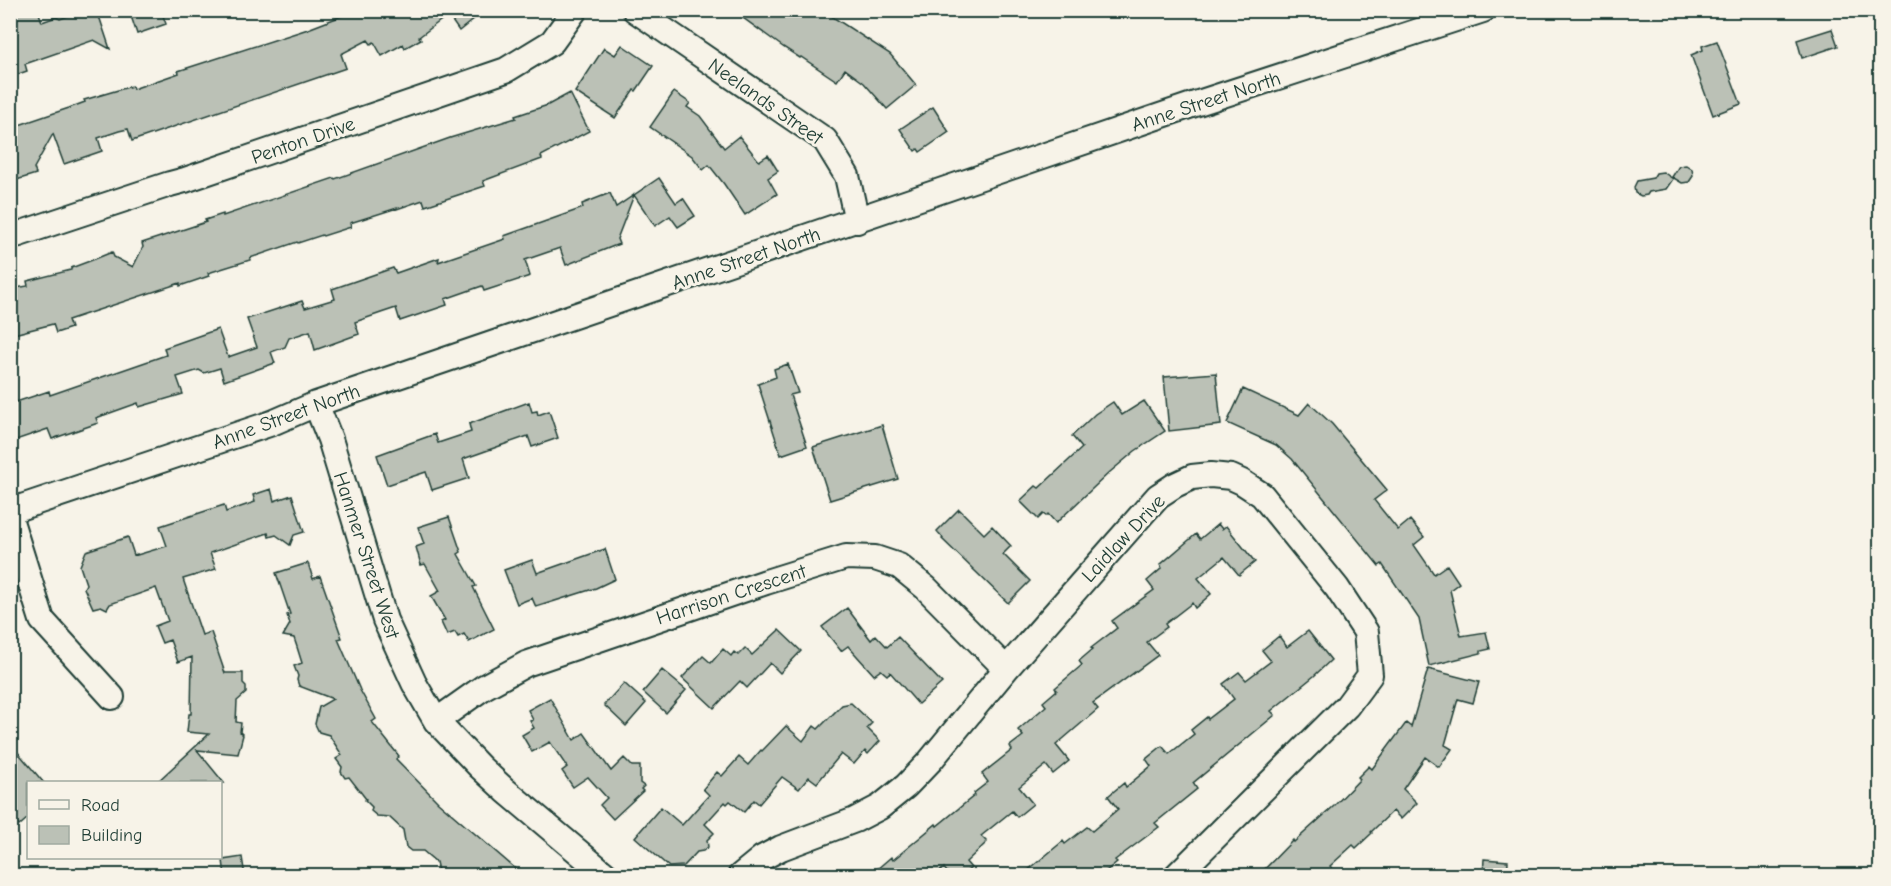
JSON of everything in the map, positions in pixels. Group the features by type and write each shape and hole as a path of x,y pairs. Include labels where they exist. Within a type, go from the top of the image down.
{"street":[{"name":"Penton Drive","path":"10,237 185,180 506,70 552,42 575,10"},
{"name":"Neelands Street","path":"635,10 825,140 847,176 857,221"},
{"name":"Anne Street North","path":"10,511 272,423 316,404 1185,108 1483,10"},
{"name":"Hanmer Street West","path":"316,404 330,439 385,620 414,683 436,721 506,791 607,876"},
{"name":"Laidlaw Drive","path":"740,876 762,858 781,848 855,820 880,807 906,786 1158,496 1192,477 1221,475 1231,477 1252,488 1271,505 1337,588 1365,632 1370,675 1347,706 1176,876"},
{"path":"10,518 42,620 112,697"},
{"name":"Harrison Crescent","path":"436,721 484,687 526,664 765,582 846,557 875,558 899,566 926,588 1006,669"}],"building":[{"path":"25,10 38,10 42,22 56,17 60,19 85,10 97,10 110,49 94,40 25,64 27,71 10,77 10,16"},
{"path":"129,10 161,10 166,24 137,34"},
{"path":"357,10 485,10 459,31 448,15 419,37 421,39 405,48 403,44 382,56 374,42 371,44 368,40 341,54 346,68 132,141 128,129 98,138 102,151 64,164 53,134 34,168 36,174 10,182 10,128 85,102 84,100 132,86 133,89 179,73 178,71 308,29"},
{"path":"732,10 822,10 890,54 916,85 887,109 864,83 845,69 837,81 783,47"},
{"path":"1832,29 1838,46 1802,58 1797,40"},
{"path":"1717,41 1741,104 1713,115 1691,55 1703,50 1702,46"},
{"path":"622,45 653,66 615,118 575,92 604,48 615,55"},
{"path":"674,92 690,103 687,107 700,116 724,148 739,136 759,161 768,155 778,171 768,178 777,194 745,215 709,165 703,170 692,156 650,127"},
{"path":"570,93 589,131 541,156 542,159 483,181 485,186 425,206 423,200 350,223 351,227 250,258 250,260 208,273 209,276 180,286 180,283 68,320 71,328 56,333 53,324 10,335 10,289 28,286 27,281 71,270 71,268 112,252 114,257 133,267 143,247 142,243 450,138 516,118 515,116 548,105"},
{"path":"933,107 949,132 920,152 918,149 915,151 900,129"},
{"path":"1686,165 1692,169 1693,176 1689,182 1682,183 1672,177 1679,166"},
{"path":"1663,172 1673,179 1666,189 1641,196 1635,193 1634,187 1637,181 1653,178 1656,173"},
{"path":"659,178 676,203 683,198 695,216 678,227 670,216 655,226 634,195 617,239 619,244 566,265 560,248 525,260 530,276 484,291 482,286 445,299 447,305 400,321 396,308 381,313 355,322 359,334 315,350 310,331 289,338 285,347 271,352 275,363 224,381 220,368 204,373 199,370 177,377 183,394 139,407 138,403 96,418 98,423 52,439 48,429 10,442 10,404 49,391 50,395 166,355 164,348 218,329 228,357 257,347 247,319 302,301 305,308 335,299 332,289 393,268 396,273 439,258 438,262 505,239 504,236 583,208 582,204 610,193 616,207"},
{"path":"788,364 798,393 790,395 807,446 781,455 758,384 776,377 774,369"},
{"path":"1216,373 1221,425 1169,431 1164,377"},
{"path":"1243,389 1299,415 1309,403 1332,424 1387,490 1374,500 1398,530 1410,520 1424,537 1414,545 1434,574 1447,565 1459,583 1450,590 1461,636 1486,632 1490,649 1429,666 1419,619 1382,564 1379,566 1292,459 1276,445 1227,423"},
{"path":"1144,401 1165,431 1135,451 1110,472 1056,523 1048,514 1046,516 1043,514 1038,519 1020,501 1036,486 1039,488 1082,448 1072,436 1095,414 1113,402 1122,415"},
{"path":"529,402 532,412 537,411 538,415 549,411 558,438 532,447 528,436 463,459 469,478 432,490 426,472 387,485 377,455 435,434 438,443 471,432 469,424"},
{"path":"882,425 898,479 830,500 813,447"},
{"path":"271,489 274,501 292,495 304,532 294,535 290,545 276,535 269,537 268,533 210,553 216,569 183,579 202,635 211,632 225,673 243,673 246,693 237,701 236,722 241,723 240,732 243,735 238,754 197,750 224,783 222,781 158,781 209,734 187,732 189,714 191,714 192,657 178,662 170,640 162,643 155,626 168,621 156,588 110,604 107,609 101,606 93,608 84,588 86,584 80,566 86,551 128,537 134,555 167,546 160,526 224,505 226,512 255,502 253,495"},
{"path":"959,509 984,534 992,526 1011,546 1003,554 1030,581 1008,603 942,539 937,531"},
{"path":"449,517 461,552 458,554 476,586 473,587 494,629 469,642 464,634 458,637 455,632 447,635 441,622 445,620 431,596 440,591 425,564 421,565 416,547 424,544 418,527"},
{"path":"1218,524 1222,529 1226,526 1255,562 1239,575 1224,557 1198,578 1211,594 1195,608 1192,603 1165,624 1167,627 1147,642 1158,655 1093,703 1098,709 1056,745 1069,761 1053,774 1046,765 1019,787 1033,804 1017,817 1012,811 981,836 987,842 966,862 971,868 961,876 950,876 944,868 934,876 869,876 891,857 893,860 936,824 937,826 988,782 982,774 1012,750 1010,746 1023,736 1018,730 1046,706 1043,702 1057,690 1055,688 1082,665 1079,661 1093,649 1091,648 1117,628 1112,621 1154,590 1147,581 1162,568 1160,565 1196,534 1200,539"},
{"path":"605,549 615,579 596,588 536,607 532,598 517,604 504,570 532,560 537,573"},
{"path":"308,563 313,579 320,576 342,638 338,639 360,690 376,719 372,722 399,756 396,759 438,802 524,876 439,876 436,862 423,851 411,851 406,847 403,830 389,817 377,816 371,811 372,807 349,777 345,778 341,772 342,767 336,759 342,755 329,735 319,732 315,724 319,707 333,699 299,686 294,666 302,663 297,647 294,638 283,636 290,624 287,615 290,614 276,573"},
{"path":"847,608 871,640 876,635 887,647 898,637 942,683 918,704 890,672 887,675 881,670 874,675 848,646 841,651 822,627"},
{"path":"779,630 801,651 780,673 770,663 747,688 740,681 714,708 682,678 703,656 711,663 723,649 731,656 734,652 738,655 745,648 752,655"},
{"path":"1308,631 1331,660 1271,711 1275,715 1193,783 1197,789 1155,823 1159,827 1115,860 1117,862 1100,876 1021,876 1063,841 1065,844 1087,827 1092,831 1118,809 1108,796 1124,783 1126,787 1151,766 1146,759 1162,746 1169,754 1194,734 1191,730 1234,699 1223,684 1239,672 1246,680 1271,661 1262,650 1279,636 1287,647"},
{"path":"1428,669 1479,682 1473,703 1458,699 1445,745 1452,749 1439,767 1425,757 1403,789 1417,803 1401,819 1393,811 1356,848 1353,845 1330,866 1339,876 1258,876 1293,840 1294,842 1334,806 1369,766 1372,769 1406,723 1411,727"},
{"path":"662,670 686,690 666,713 643,692"},
{"path":"624,683 646,703 626,726 604,705"},
{"path":"550,698 574,740 584,733 611,771 624,758 632,766 640,766 640,783 644,786 641,789 643,791 613,819 600,805 607,798 588,777 573,787 562,771 567,767 550,742 532,752 522,735 534,728 528,710"},
{"path":"851,703 872,723 867,728 880,741 868,754 865,751 854,764 841,754 817,783 809,777 799,789 782,777 759,804 754,800 744,812 730,801 727,804 725,802 705,824 714,833 707,840 708,847 697,852 684,866 669,867 635,837 661,807 682,825 709,795 703,789 717,772 722,776 739,757 748,765 786,726 803,741 814,726 818,729 842,705"},
{"path":"10,743 42,781 27,781 27,819 19,826 10,816"},
{"path":"242,857 245,876 225,876 223,860"},
{"path":"1484,859 1508,861 1507,876 1483,876"}]}
